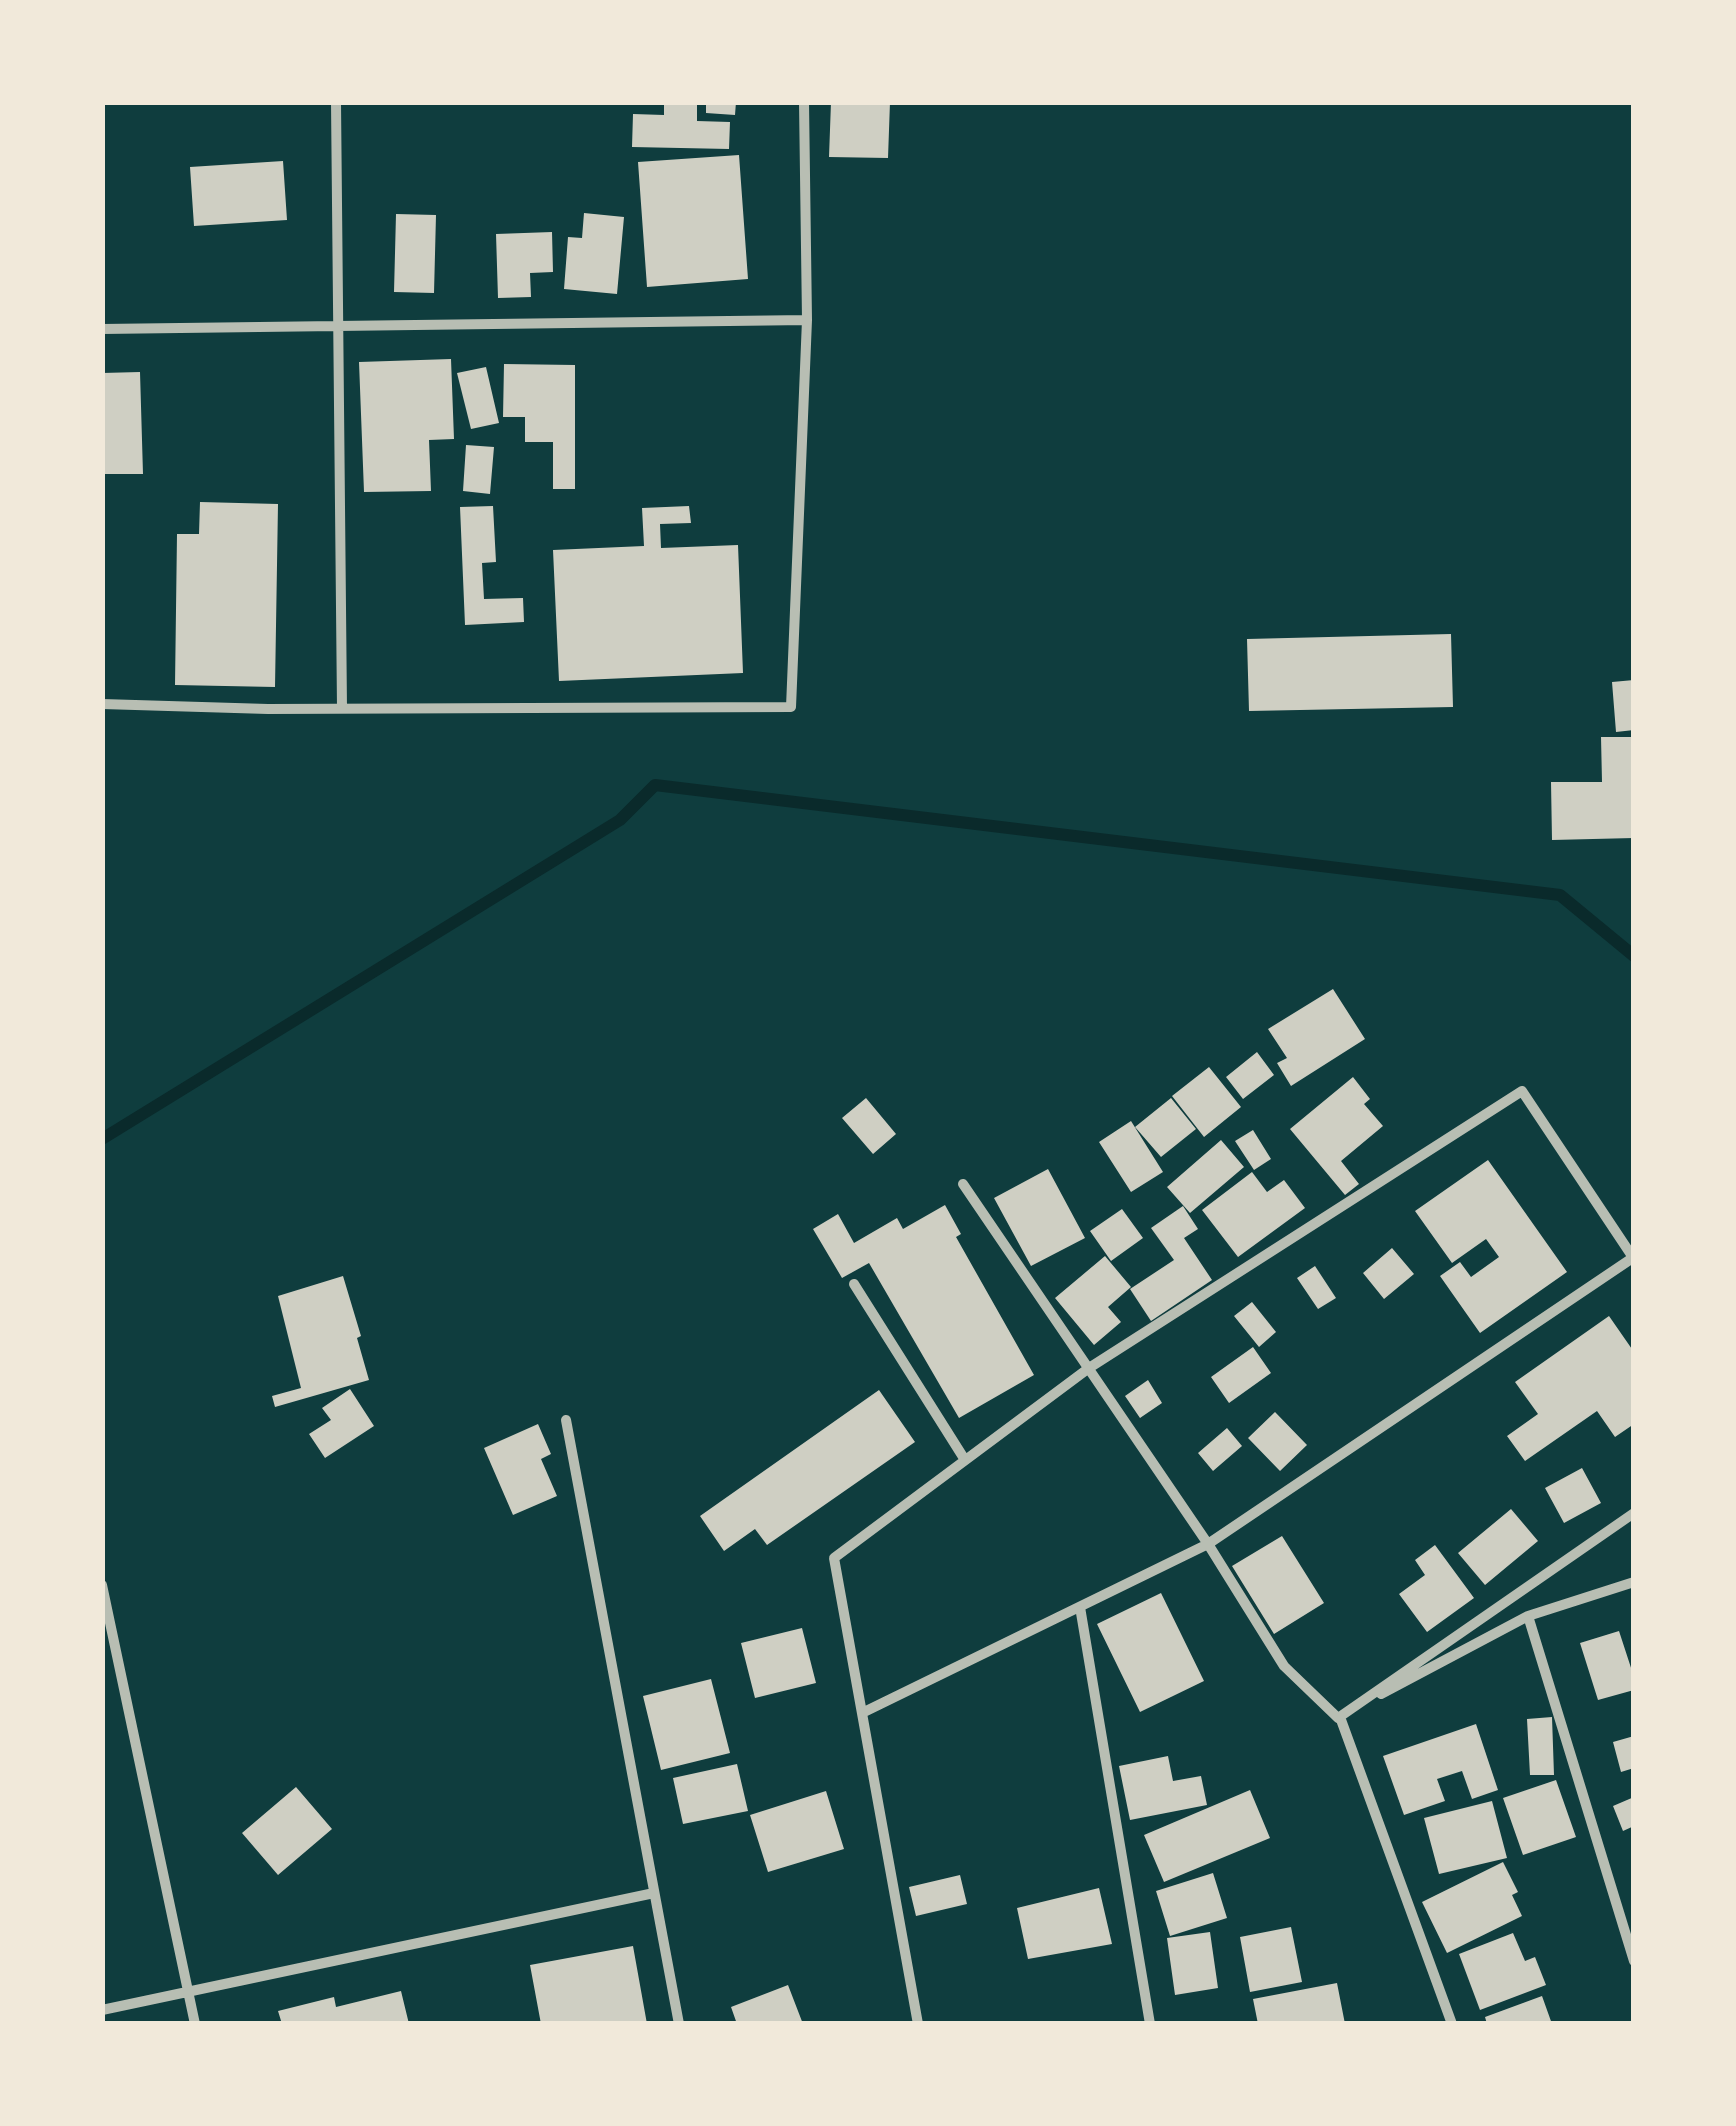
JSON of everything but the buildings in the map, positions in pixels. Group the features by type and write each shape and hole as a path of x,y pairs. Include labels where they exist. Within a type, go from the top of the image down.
{"street":[{"path":"336,102 342,708"},
{"path":"102,704 342,708 791,706 808,320 804,102"},
{"path":"102,328 808,320"},
{"path":"862,1713 1208,1544 1633,1258 1522,1091 1089,1368 834,1558 918,2024"},
{"path":"963,1184 1208,1544 1284,1666 1338,1718 1452,2024"},
{"path":"854,1284 965,1460"},
{"path":"566,1420 678,2024"},
{"path":"1338,1718 1634,1514"},
{"path":"1338,1718 1528,1616 1634,1582"},
{"path":"102,1585 195,2024"},
{"path":"1080,1607 1150,2024"},
{"path":"1528,1616 1634,1961"},
{"path":"102,2010 654,1894"}],"waterway":[{"path":"102,1139 620,820 655,785 1560,895 1634,956"}]}
